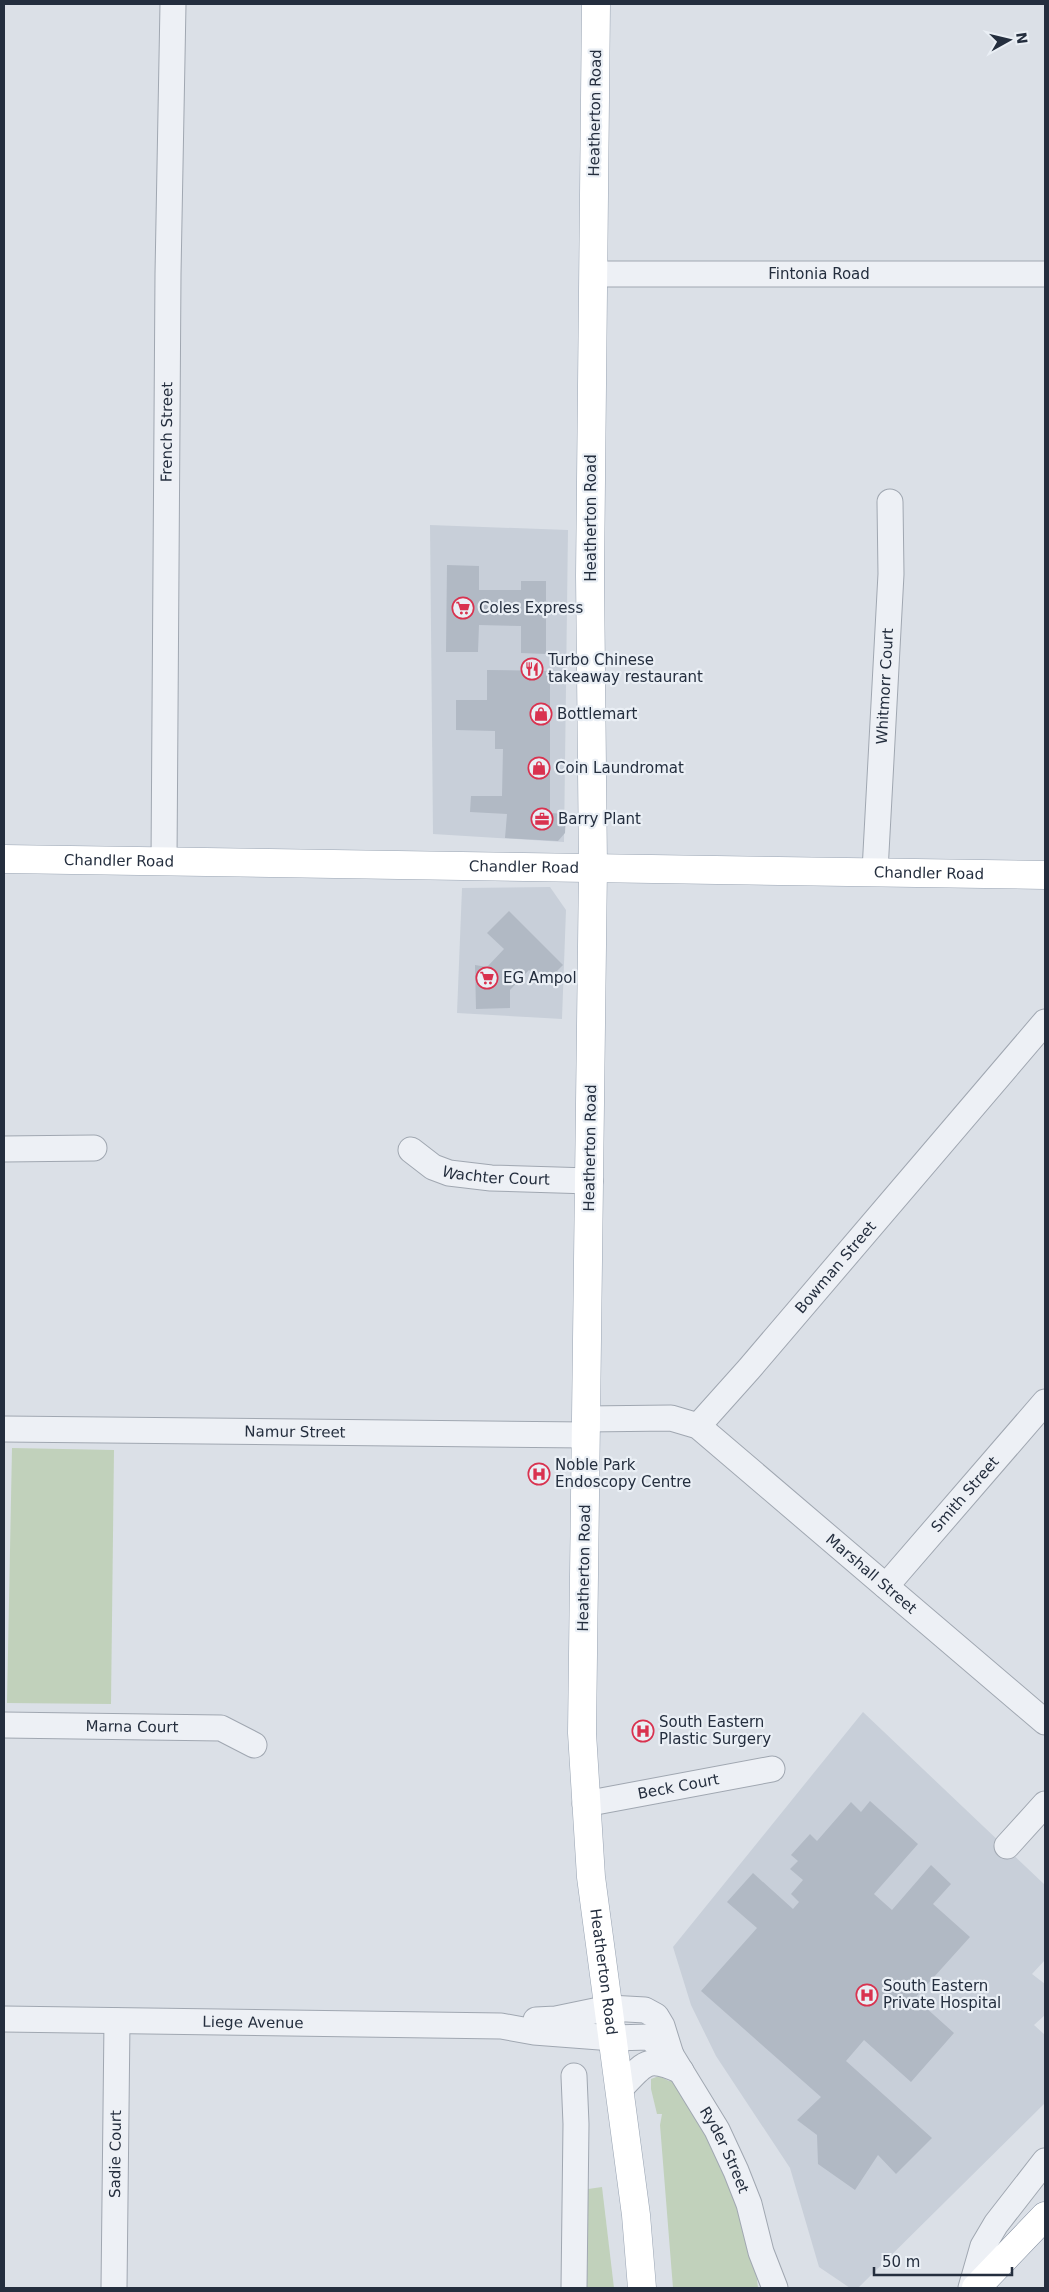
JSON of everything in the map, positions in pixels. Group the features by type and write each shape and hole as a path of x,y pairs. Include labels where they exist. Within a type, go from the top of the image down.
{"main road":[{"name":"Heatherton Road","path":"596,4 590,576 593,867 582,1713 591,1877 636,2215 642,2288"},
{"name":"Chandler Road","path":"4,859 1045,875"},
{"path":"976,2288 1045,2216"}],"street":[{"name":"French Street","path":"164,861 168,274 173,4"},
{"name":"Fintonia Road","path":"593,274 1045,274"},
{"name":"Whitmorr Court","path":"875,871 891,574 890,502"},
{"name":"Bowman Street","path":"698,1426 756,1362 1045,1022"},
{"path":"4,1149 94,1148"},
{"name":"Wachter Court","path":"411,1150 433,1167 449,1173 491,1178 590,1180"},
{"name":"Smith Street","path":"886,1586 1045,1402"},
{"path":"586,1427 671,1418 698,1426"},
{"name":"Marshall Street","path":"698,1426 1045,1722"},
{"name":"Namur Street","path":"4,1429 586,1427"},
{"name":"Marna Court","path":"4,1724 221,1728 254,1745"},
{"name":"Beck Court","path":"586,1804 772,1769"},
{"path":"1007,1846 1045,1804"},
{"name":"Liege Avenue","path":"501,2026 534,2020 556,2019 609,2008"},
{"name":"Ryder Street","path":"609,2008 645,2010 653,2013 662,2026 676,2063 717,2130 736,2171 749,2204 761,2252 775,2288"},
{"name":"Liege Avenue","path":"4,2019 501,2026 534,2032 613,2038"},
{"name":"Sadie Court","path":"114,2288 117,2021"},
{"name":"Ryder Street","path":"613,2038 649,2036 676,2063"},
{"path":"620,2089 637,2071 651,2062 676,2063"},
{"path":"574,2076 576,2124 574,2288"},
{"path":"971,2288 983,2246 996,2224 1045,2162"},
{"name":"Ryder Street","path":"761,2252 764,2288"}],"shaded area":[{"path":"430,525 568,530 564,842 433,834"},
{"name":"EG Ampol","path":"550,887 566,910 562,1019 457,1013 462,888"},
{"name":"South Eastern Private Hospital","path":"863,1712 1045,1885 1045,1960 1032,1974 1045,1984 1045,2015 1034,2025 1045,2035 1045,2103 858,2288 850,2288 819,2267 790,2168 716,2056 691,2005 673,1947"}],"green space":[{"path":"12,1448 114,1450 111,1704 7,1703"},
{"path":"659,2076 672,2081 686,2099 699,2119 719,2158 745,2223 751,2245 758,2288 673,2288 660,2125 662,2114 657,2114 651,2089 651,2079"},
{"path":"602,2187 614,2288 587,2288 588,2189"}],"building":[{"path":"447,565 479,566 479,590 521,590 521,581 546,581 546,654 521,653 521,626 479,625 478,652 446,652"},
{"path":"487,670 550,671 550,813 566,814 565,833 558,841 505,838 507,814 470,812 471,796 502,796 503,749 495,749 495,731 456,730 456,700 487,700"},
{"path":"509,911 563,965 544,984 529,970 510,990 510,1008 476,1009 475,965 487,967 504,949 487,933"},
{"path":"870,1801 918,1844 874,1894 892,1910 931,1865 951,1884 933,1904 970,1937 915,1998 954,2033 911,2082 864,2040 846,2061 932,2138 896,2174 878,2155 855,2190 818,2164 817,2135 797,2120 821,2097 701,1991 757,1928 727,1902 753,1873 793,1909 799,1902 791,1894 803,1880 790,1869 798,1861 791,1855 810,1834 817,1841 851,1802 861,1812"}],"place":[{"name":"Coles Express","path":"463,608"},
{"name":"Turbo Chinese takeaway restaurant","path":"532,669"},
{"name":"Bottlemart","path":"541,714"},
{"name":"Coin Laundromat","path":"539,768"},
{"name":"Barry Plant","path":"542,819"},
{"name":"EG Ampol","path":"487,978"},
{"name":"Noble Park Endoscopy Centre","path":"539,1474"},
{"name":"South Eastern Plastic Surgery","path":"643,1731"},
{"name":"South Eastern Private Hospital","path":"867,1995"}]}
